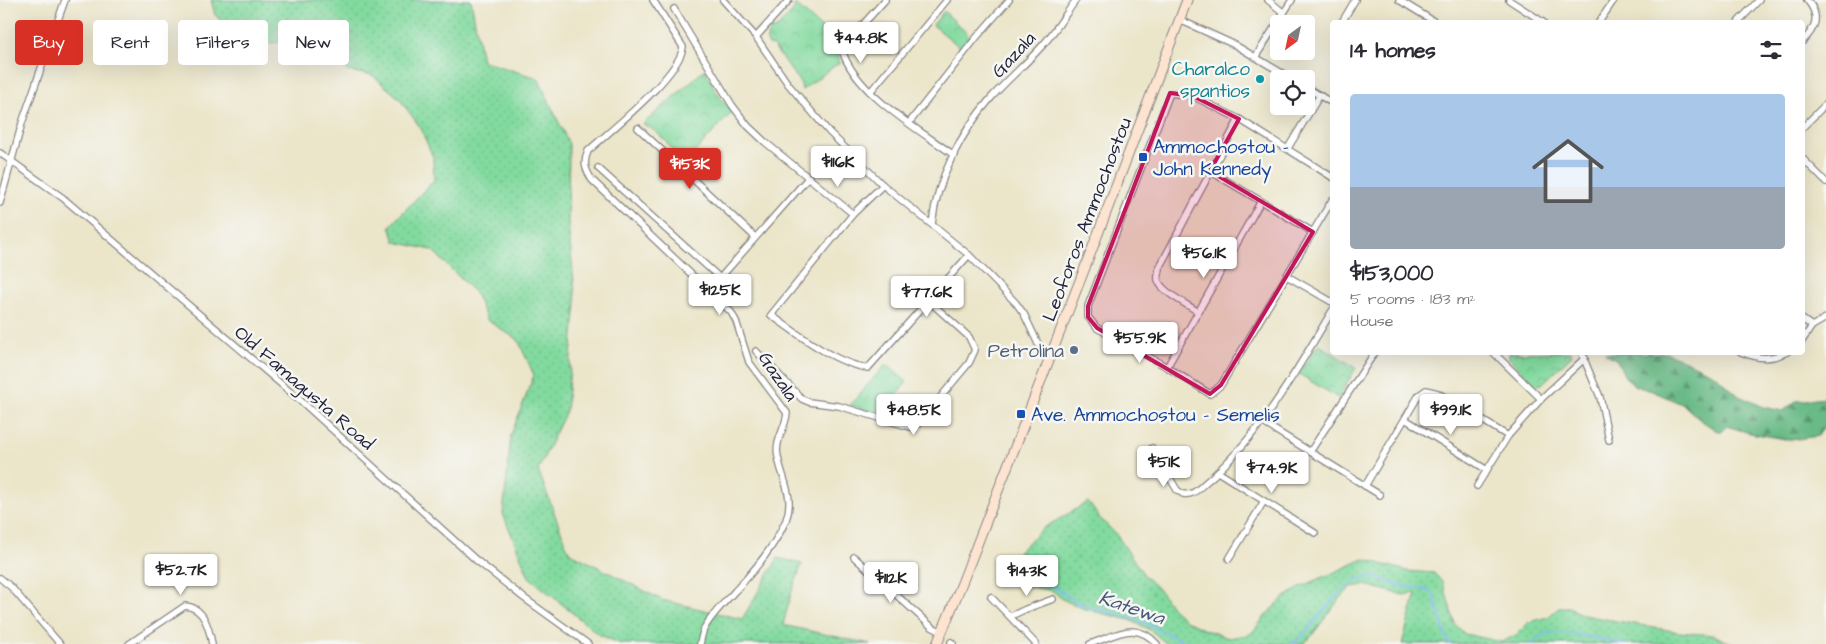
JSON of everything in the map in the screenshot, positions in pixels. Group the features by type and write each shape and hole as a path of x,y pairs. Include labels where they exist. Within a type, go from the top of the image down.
{"main road":[{"name":"Leoforos Ammochostou","path":"937,644 1050,358 1187,0"}],"street":[{"path":"0,203 22,124 64,0"},
{"name":"Gazala","path":"653,0 683,47 682,53 664,82 588,151 584,164 586,171 592,180 731,312 750,362 787,413 786,422 777,445 777,456 788,488 790,501 787,518 757,567 724,603 704,629 700,644"},
{"path":"723,0 756,37 788,84 829,132 883,185 969,255 1016,303 1024,314 1040,348 1050,358"},
{"path":"756,37 789,0"},
{"path":"885,0 842,50 846,62 870,92 954,155"},
{"path":"870,92 947,0"},
{"path":"909,123 976,38 1009,0"},
{"name":"Gazala","path":"932,224 934,208 947,170 963,136 991,99 1043,46 1076,0"},
{"path":"1268,0 1284,12"},
{"path":"1256,56 1292,0"},
{"path":"1343,20 1355,0"},
{"path":"1399,0 1431,20"},
{"path":"1509,0 1540,20"},
{"path":"1600,20 1614,0"},
{"path":"1740,20 1759,0"},
{"path":"1805,39 1810,34 1815,22 1815,11 1807,0"},
{"path":"674,9 732,106 748,126 853,214"},
{"path":"1180,20 1223,39 1278,70"},
{"path":"1315,92 1330,102"},
{"path":"1330,176 1239,119 1193,96 1170,93 1088,306 1088,317 1097,328 1167,367 1210,394 1221,385 1330,203"},
{"path":"1288,148 1320,95"},
{"path":"1805,125 1826,104"},
{"path":"1198,311 1164,289 1158,280 1159,268 1239,119"},
{"path":"638,128 755,237"},
{"name":"Old Famagusta Road","path":"0,153 63,198 302,402 476,560 524,598 588,644"},
{"path":"1805,161 1826,182"},
{"path":"598,168 720,278 809,177"},
{"path":"1210,172 1313,232"},
{"path":"883,185 853,214 772,315 814,345 846,361 868,368 969,255"},
{"path":"1167,367 1261,201"},
{"path":"1287,276 1330,301"},
{"path":"756,351 802,399 809,402 839,406 905,426 914,425 919,422 970,363 975,350 969,337 929,301"},
{"path":"1152,448 1177,490 1183,494 1192,493 1218,472 1262,422 1296,372 1330,314"},
{"path":"1805,336 1812,326 1826,318"},
{"path":"1805,321 1812,326"},
{"path":"1310,452 1373,355"},
{"path":"1496,355 1541,399"},
{"path":"1477,486 1508,436 1583,355 1600,397 1609,440"},
{"path":"1752,355 1772,358 1780,355"},
{"path":"1365,486 1423,391 1429,390 1438,393 1508,436"},
{"path":"1405,419 1487,470"},
{"path":"1262,422 1380,495"},
{"path":"1218,472 1316,533"},
{"path":"1229,558 1264,501"},
{"path":"854,557 932,627 942,632"},
{"path":"0,578 11,587 60,644"},
{"path":"990,597 1036,644"},
{"path":"1010,616 1053,600"},
{"path":"128,644 185,606 193,606 201,613 206,622 212,644"},
{"path":"1090,644 1133,630 1144,632 1157,644"}],"highlighted area":[{"path":"1170,93 1193,96 1239,119 1210,171 1313,232 1221,385 1210,394 1097,328 1088,317 1088,306"}],"green space":[{"path":"211,0 471,0 482,61 538,78 569,144 568,222 576,303 566,411 538,470 569,552 662,600 742,619 778,558 802,564 791,594 783,625 870,644 621,644 598,634 529,577 503,514 511,435 534,375 518,340 487,320 475,293 432,250 395,242 390,226 434,180 433,157 420,127 398,97 372,75 347,71 342,65 349,65 349,20 278,20 278,42 268,44 268,20 220,20 215,15"},
{"path":"795,4 840,44 837,53 840,62 802,90 801,84 767,40 770,30 775,30 793,11"},
{"path":"944,11 971,37 961,48 933,25"},
{"path":"705,69 713,87 733,111 685,163 661,136 643,124"},
{"path":"1318,344 1330,352 1330,355 1335,355 1356,368 1338,398 1299,374"},
{"path":"1509,355 1572,355 1542,384 1535,385 1509,358"},
{"path":"1608,355 1672,355 1714,374 1739,396 1764,407 1783,411 1796,401 1826,398 1826,424 1818,436 1791,440 1750,433 1726,426 1722,431 1717,431 1699,419 1684,405 1635,386 1625,377 1617,360"},
{"path":"886,364 907,382 881,414 850,405"},
{"path":"1088,502 1099,517 1116,534 1144,575 1162,593 1171,607 1185,620 1203,629 1229,638 1251,634 1282,599 1303,586 1364,559 1407,571 1434,573 1442,582 1455,624 1465,634 1502,642 1516,635 1529,622 1548,617 1560,607 1569,607 1583,615 1679,632 1713,635 1734,644 1402,644 1416,593 1403,595 1365,585 1351,587 1303,644 1167,644 1150,630 1130,620 1084,609 1062,599 1053,591 1001,581 994,576 1042,529"}],"waterway":[{"name":"Katewa","path":"1004,575 1053,586 1080,604 1142,621 1180,640 1196,644"},
{"name":"Katewa","path":"1292,644 1302,636 1340,592 1361,578 1373,577 1433,593 1446,637 1451,644"},
{"name":"Katewa","path":"1532,644 1544,634 1555,632 1624,644"}],"place":[{"name":"Charalco spantios","path":"1260,79"},
{"name":"Ammochostou - John Kennedy","path":"1143,157"},
{"name":"Petrolina","path":"1074,350"},
{"name":"Ave. Ammochostou - Semelis","path":"1021,414"}]}
